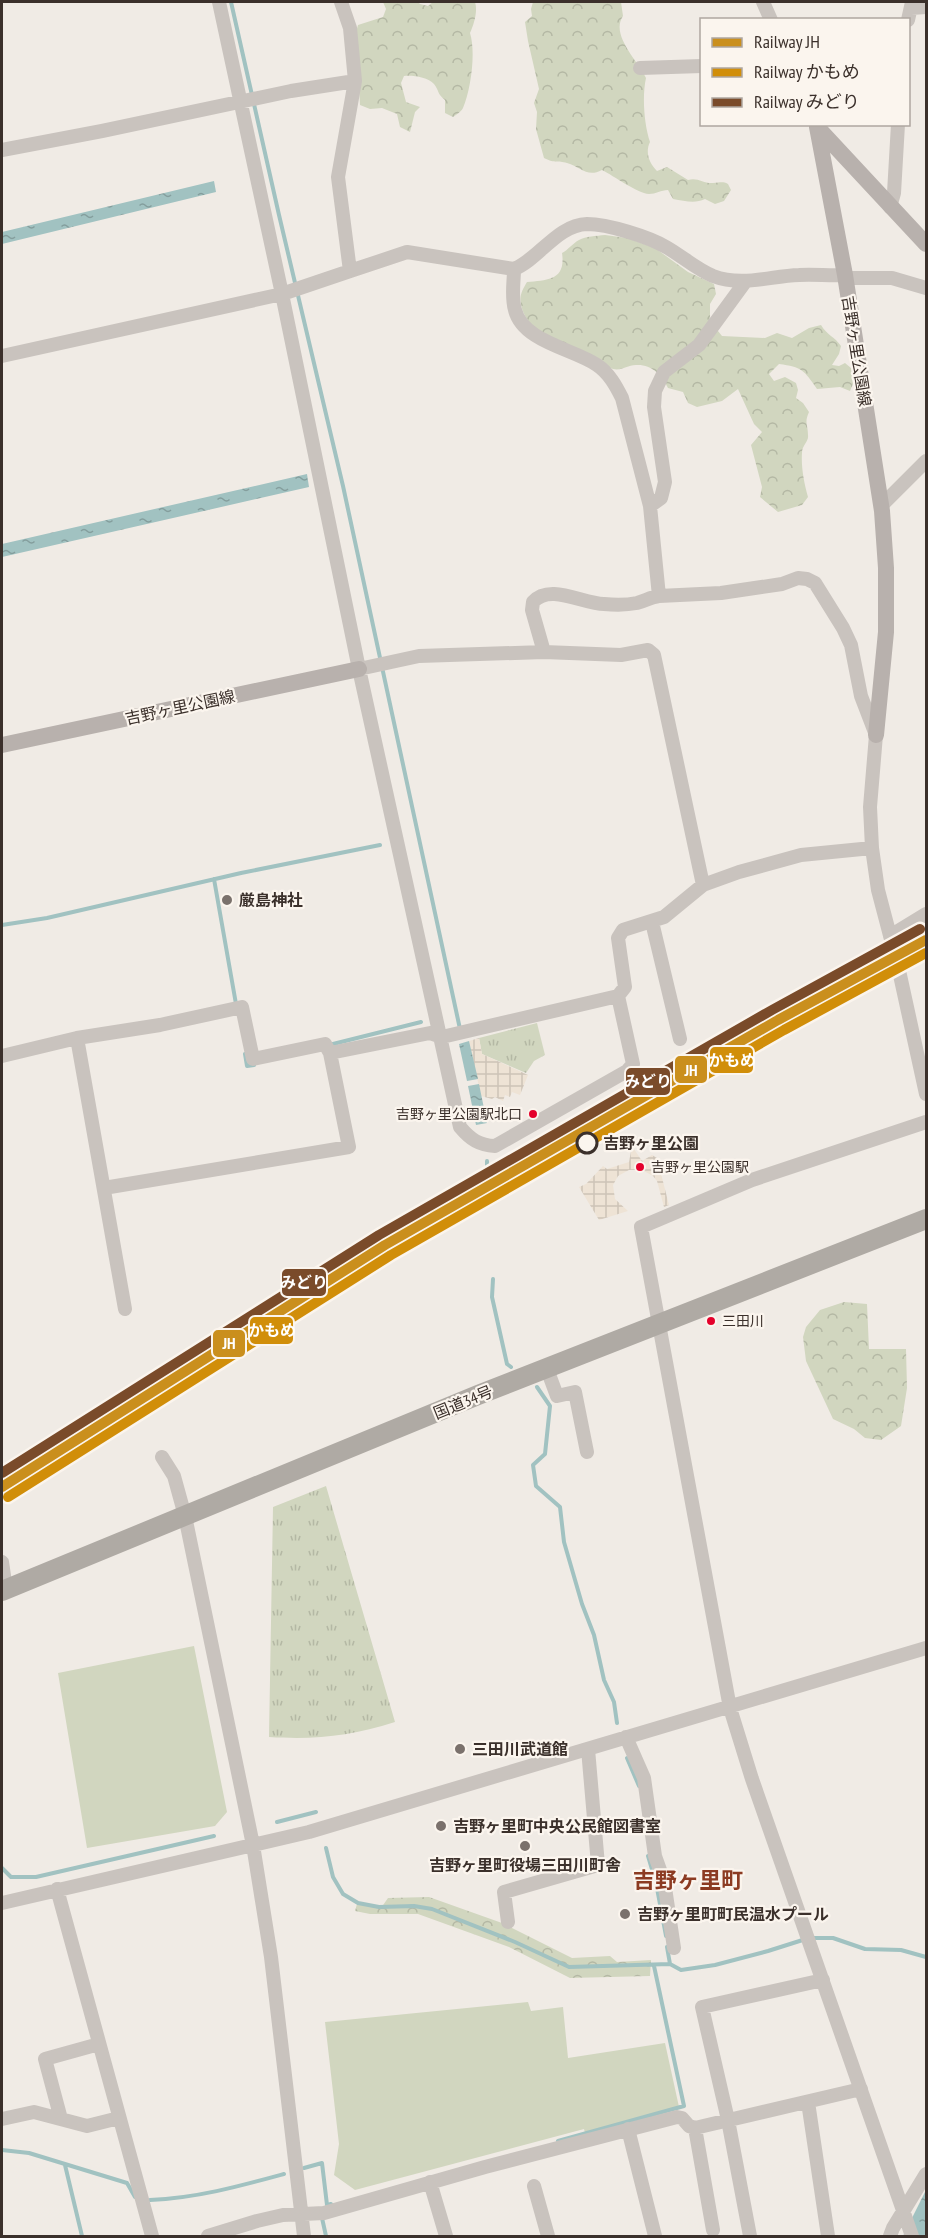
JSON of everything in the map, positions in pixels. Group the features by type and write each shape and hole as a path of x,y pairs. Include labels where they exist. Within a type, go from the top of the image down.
{"highway":[{"name":"国道34号","path":"4,1590 547,1369 927,1219"}],"main road":[{"name":"吉野ヶ里公園線","path":"817,126 890,207 927,244"},
{"name":"吉野ヶ里公園線","path":"817,126 846,277 881,506 886,568 886,632 876,735"},
{"name":"吉野ヶ里公園線","path":"2,745 359,669"}],"street":[{"path":"219,2 359,669 442,1037 460,1127 470,1139 482,1145 495,1146 627,1071 633,1064 618,996"},
{"path":"341,2 350,28 355,81 338,177 350,271"},
{"path":"763,2 770,18"},
{"path":"910,10 927,7"},
{"path":"640,68 700,66"},
{"path":"2,150 291,90 355,81"},
{"path":"890,207 894,193 898,126"},
{"path":"2,356 282,294 407,252 514,268 557,237 586,224 641,235 665,246 713,276 745,282 799,275 892,278 927,288"},
{"path":"514,268 515,312 522,324 545,341 599,366 617,386 627,414 650,506 659,596"},
{"path":"650,506 661,498 664,482 654,407 655,390 664,372 699,345 745,282"},
{"path":"881,506 927,461"},
{"path":"544,652 532,610 532,602 538,597 555,594 601,604 621,604 639,603 659,596 721,593 782,584 798,578 815,583 843,627 851,645 861,696 876,735 870,807 872,848 878,890 923,1066 927,1094"},
{"path":"359,669 420,656 544,652 621,655 648,650 654,656 703,885"},
{"path":"330,1053 430,1033 442,1037 618,996 625,987 618,938 623,930 664,917 703,885 801,855 872,848"},
{"path":"890,936 927,914"},
{"path":"652,922 680,1039"},
{"path":"2,1056 77,1038 160,1025 242,1008 253,1059 325,1044 330,1053 349,1147 104,1188"},
{"path":"77,1038 125,1309"},
{"path":"912,2236 730,1708 641,1227 752,1180 927,1122"},
{"path":"547,1369 557,1396 575,1392 587,1452"},
{"path":"162,1457 174,1476 185,1516 253,1845 271,1957 304,2236"},
{"path":"2,1562 4,1590"},
{"path":"2,1903 309,1832 927,1648"},
{"path":"626,1737 644,1778 655,1856 664,1881 674,1948"},
{"path":"508,1922 504,1892 598,1865 588,1749"},
{"path":"57,1889 152,2236"},
{"path":"750,2236 728,2120 702,2007 823,1980"},
{"path":"61,2119 45,2059 99,2044"},
{"path":"208,2236 283,2215 324,2212 677,2117 695,2128 861,2089"},
{"path":"808,2102 828,2236"},
{"path":"2,2119 34,2112 87,2126 119,2118"},
{"path":"695,2128 713,2230"},
{"path":"628,2129 655,2236"},
{"path":"890,2236 905,2216 927,2174"},
{"path":"430,2182 446,2236"},
{"path":"534,2186 548,2236"}],"green space":[{"path":"383,2 418,2 428,6 433,2 475,2 476,13 470,33 473,60 470,81 463,108 453,117 445,113 445,100 434,84 415,76 404,76 401,83 406,102 420,107 415,112 410,132 400,127 397,114 382,108 370,109 360,105 356,32 358,25 383,17 386,9"},
{"path":"533,2 621,2 622,39 646,78 644,110 650,142 648,153 650,161 657,171 667,167 688,180 728,184 731,190 724,201 715,204 705,199 694,202 673,199 668,190 652,194 644,193 602,170 592,173 567,163 544,158 536,129 537,112 534,103 539,89 525,22 532,16"},
{"path":"591,236 627,238 655,248 688,272 714,284 716,294 710,304 710,321 722,336 765,338 777,333 792,338 809,328 821,325 841,346 832,365 839,366 845,363 851,368 853,384 850,391 840,387 817,389 802,370 787,365 779,364 769,374 774,381 785,377 796,383 798,390 796,398 809,412 806,421 808,437 802,450 803,475 808,497 802,505 778,512 760,497 762,487 751,445 762,432 754,424 738,389 722,401 697,407 688,403 683,392 668,388 663,379 651,368 633,365 613,369 570,349 537,329 527,320 521,301 527,282 554,277 561,269 562,253 577,241"},
{"path":"537,1023 545,1055 534,1061 526,1073 482,1054 479,1038"},
{"path":"844,1302 867,1304 869,1349 906,1349 907,1388 901,1426 881,1440 865,1438 854,1429 833,1419 806,1361 803,1337 806,1327 820,1310"},
{"path":"326,1486 395,1722 333,1736 269,1737 273,1507"},
{"path":"194,1646 227,1812 215,1826 87,1848 58,1673"},
{"path":"429,1897 502,1923 572,1958 610,1956 617,1962 651,1960 650,1976 570,1978 509,1947 418,1914 370,1914 355,1911 357,1904 381,1908 388,1898"},
{"path":"528,2002 531,2011 563,2007 568,2058 665,2043 679,2107 585,2133 584,2129 355,2190 334,2175 339,2144 325,2022"}],"shaded area":[{"path":"479,1038 482,1054 528,1075 520,1095 512,1092 510,1097 505,1095 503,1101 495,1097 492,1099 481,1096 469,1041"},
{"path":"632,1146 642,1161 652,1155 657,1158 669,1205 664,1207 657,1181 653,1176 642,1170 629,1170 618,1176 613,1185 615,1199 628,1211 599,1220 579,1187 586,1184 603,1166 607,1169 629,1162"}],"water":[{"path":"214,181 216,192 2,244 2,232"},
{"path":"307,474 309,487 2,557 2,544"},
{"path":"469,1041 478,1079 467,1081 459,1044"},
{"path":"479,1084 487,1123 476,1125 468,1086"},
{"path":"926,2190 926,2236 903,2236"}],"waterway":[{"path":"231,2 343,486 460,1029"},
{"path":"2,925 47,918 241,873 380,845"},
{"path":"214,879 236,1004"},
{"path":"333,1044 421,1022"},
{"path":"245,1054 247,1066 254,1065"},
{"path":"487,1161 487,1168"},
{"path":"493,1279 492,1297 507,1364 511,1367"},
{"path":"537,1387 550,1406 545,1454 533,1465 536,1486 560,1507 564,1542 582,1604 594,1635 604,1680 614,1702 617,1723"},
{"path":"627,1758 639,1786"},
{"path":"277,1822 316,1812"},
{"path":"2,1868 11,1877 36,1877 214,1836"},
{"path":"326,1848 333,1877 343,1894 358,1903 379,1907 414,1906 432,1909 515,1942 569,1967 670,1964 681,1970 715,1965 809,1938 833,1938 865,1949 901,1950 926,1957"},
{"path":"648,1856 656,1883 666,1936"},
{"path":"667,1947 670,1964"},
{"path":"558,2141 684,2106 654,1966"},
{"path":"2,2150 29,2153 127,2183 135,2197"},
{"path":"304,2168 322,2163 327,2205 331,2204"},
{"path":"65,2165 82,2236"},
{"path":"150,2200 201,2194 284,2174"},
{"path":"322,2218 326,2236"}],"rail line":[{"name":"みどり","path":"2,1473 379,1235 772,1010 920,929"},
{"name":"JH","path":"2,1487 385,1245 778,1020 926,940"},
{"name":"かもめ","path":"8,1497 391,1255 784,1030 926,953"}],"place":[{"name":"厳島神社","path":"227,900"},
{"name":"吉野ヶ里公園駅北口","path":"533,1114"},
{"name":"吉野ヶ里公園","path":"587,1143"},
{"name":"吉野ヶ里公園駅","path":"640,1167"},
{"name":"三田川","path":"711,1321"},
{"name":"三田川武道館","path":"460,1749"},
{"name":"吉野ヶ里町中央公民館図書室","path":"441,1826"},
{"name":"吉野ヶ里町役場三田川町舎","path":"525,1846"},
{"name":"吉野ヶ里町町民温水プール","path":"625,1914"}],"district":[{"name":"吉野ヶ里町","path":"688,1880"}]}
